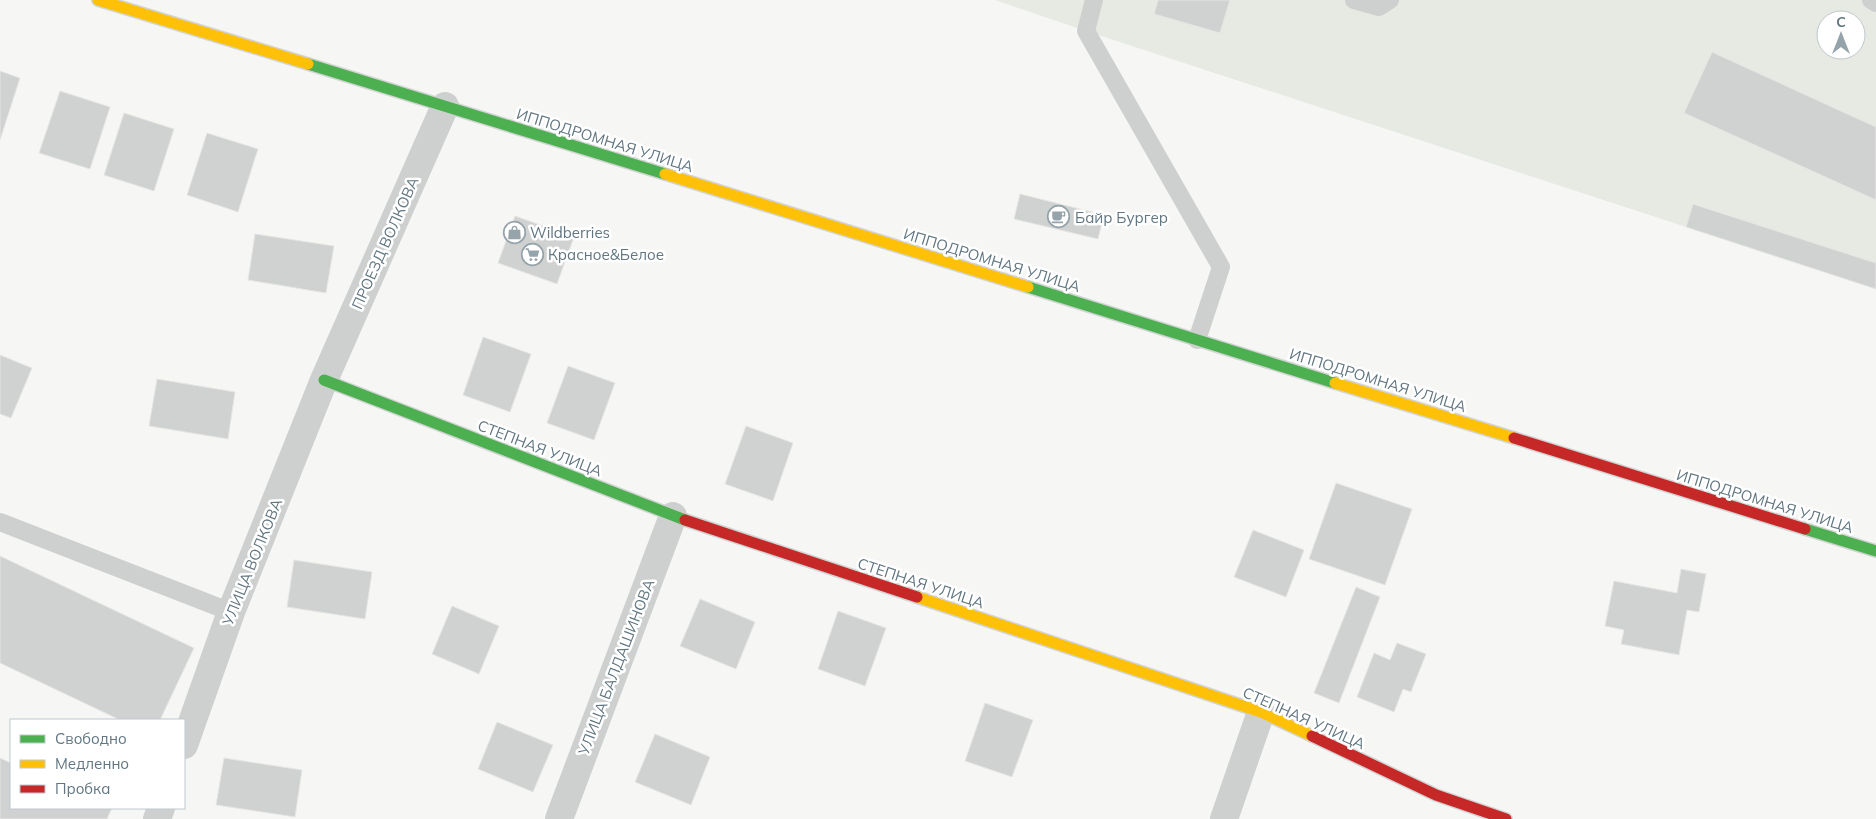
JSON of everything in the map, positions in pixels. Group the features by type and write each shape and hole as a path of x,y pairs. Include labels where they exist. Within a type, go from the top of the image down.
{"main road":[{"name":"ИППОДРОМНАЯ УЛИЦА","path":"98,0 1876,551"},
{"name":"СТЕПНАЯ УЛИЦА","path":"324,380 673,516 1261,712 1436,795 1506,819"}],"street":[{"name":"ПРОЕЗД ВОЛКОВА","path":"324,380 445,106"},
{"name":"УЛИЦА ВОЛКОВА","path":"185,742 232,612 324,380"},
{"name":"УЛИЦА БАЛДАШИНОВА","path":"559,819 673,516"},
{"path":"1224,819 1261,712"}],"lane":[{"path":"1094,0 1086,31 1221,267 1198,340"},
{"path":"1354,0 1379,7 1390,0"},
{"path":"1871,0 1876,3"},
{"path":"0,522 232,612"}],"shaded area":[{"path":"995,0 1876,0 1876,289 1086,31"}],"building":[{"path":"1158,0 1230,0 1220,33 1154,14"},
{"path":"1712,52 1876,127 1876,200 1684,113"},
{"path":"0,71 20,78 0,140"},
{"path":"60,91 110,107 90,169 39,153"},
{"path":"124,113 174,129 154,191 104,175"},
{"path":"207,133 258,149 238,212 187,195"},
{"name":"Байр Бургер","path":"1020,194 1104,215 1098,239 1014,219"},
{"path":"1693,204 1876,263 1876,289 1686,227"},
{"path":"515,216 574,237 557,284 498,263"},
{"path":"255,234 334,246 326,293 248,280"},
{"path":"483,337 531,354 510,412 463,395"},
{"path":"0,355 32,368 11,418 0,414"},
{"path":"568,366 615,383 594,440 547,423"},
{"path":"157,379 235,392 228,439 149,426"},
{"path":"746,426 793,443 773,501 725,484"},
{"path":"1336,483 1412,509 1385,585 1309,559"},
{"path":"1253,530 1304,550 1286,597 1234,577"},
{"path":"0,556 194,648 160,719 118,719 0,663"},
{"path":"294,560 372,572 365,619 287,607"},
{"path":"1681,569 1706,574 1699,612 1687,610 1679,655 1621,644 1624,630 1605,626 1614,581 1677,593"},
{"path":"1356,587 1380,597 1339,703 1314,693"},
{"path":"700,599 755,622 736,669 680,646"},
{"path":"452,606 499,626 479,674 432,654"},
{"path":"838,611 886,628 865,686 818,669"},
{"path":"1397,643 1426,654 1411,692 1403,689 1394,712 1357,697 1374,653 1390,660"},
{"path":"985,703 1033,720 1012,777 965,761"},
{"path":"497,722 553,745 533,792 478,769"},
{"path":"655,734 710,757 691,805 635,782"},
{"path":"0,758 10,763 10,809 112,809 107,819 0,819"},
{"path":"224,758 302,770 295,817 216,805"}],"traffic: fast":[{"path":"308,64 665,174"},
{"path":"1028,287 1335,383"},
{"path":"324,380 685,520"},
{"path":"1805,529 1876,551"}],"traffic: slow":[{"path":"98,0 308,64"},
{"path":"665,174 1028,287"},
{"path":"1335,383 1514,438"},
{"path":"917,597 1261,712 1312,736"}],"traffic: jam":[{"path":"1514,438 1805,529"},
{"path":"685,520 917,597"},
{"path":"1312,736 1436,795 1506,819"}],"place":[{"name":"Байр Бургер","path":"1059,217"},
{"name":"Wildberries","path":"514,232"},
{"name":"Красное&Белое","path":"532,254"}]}
